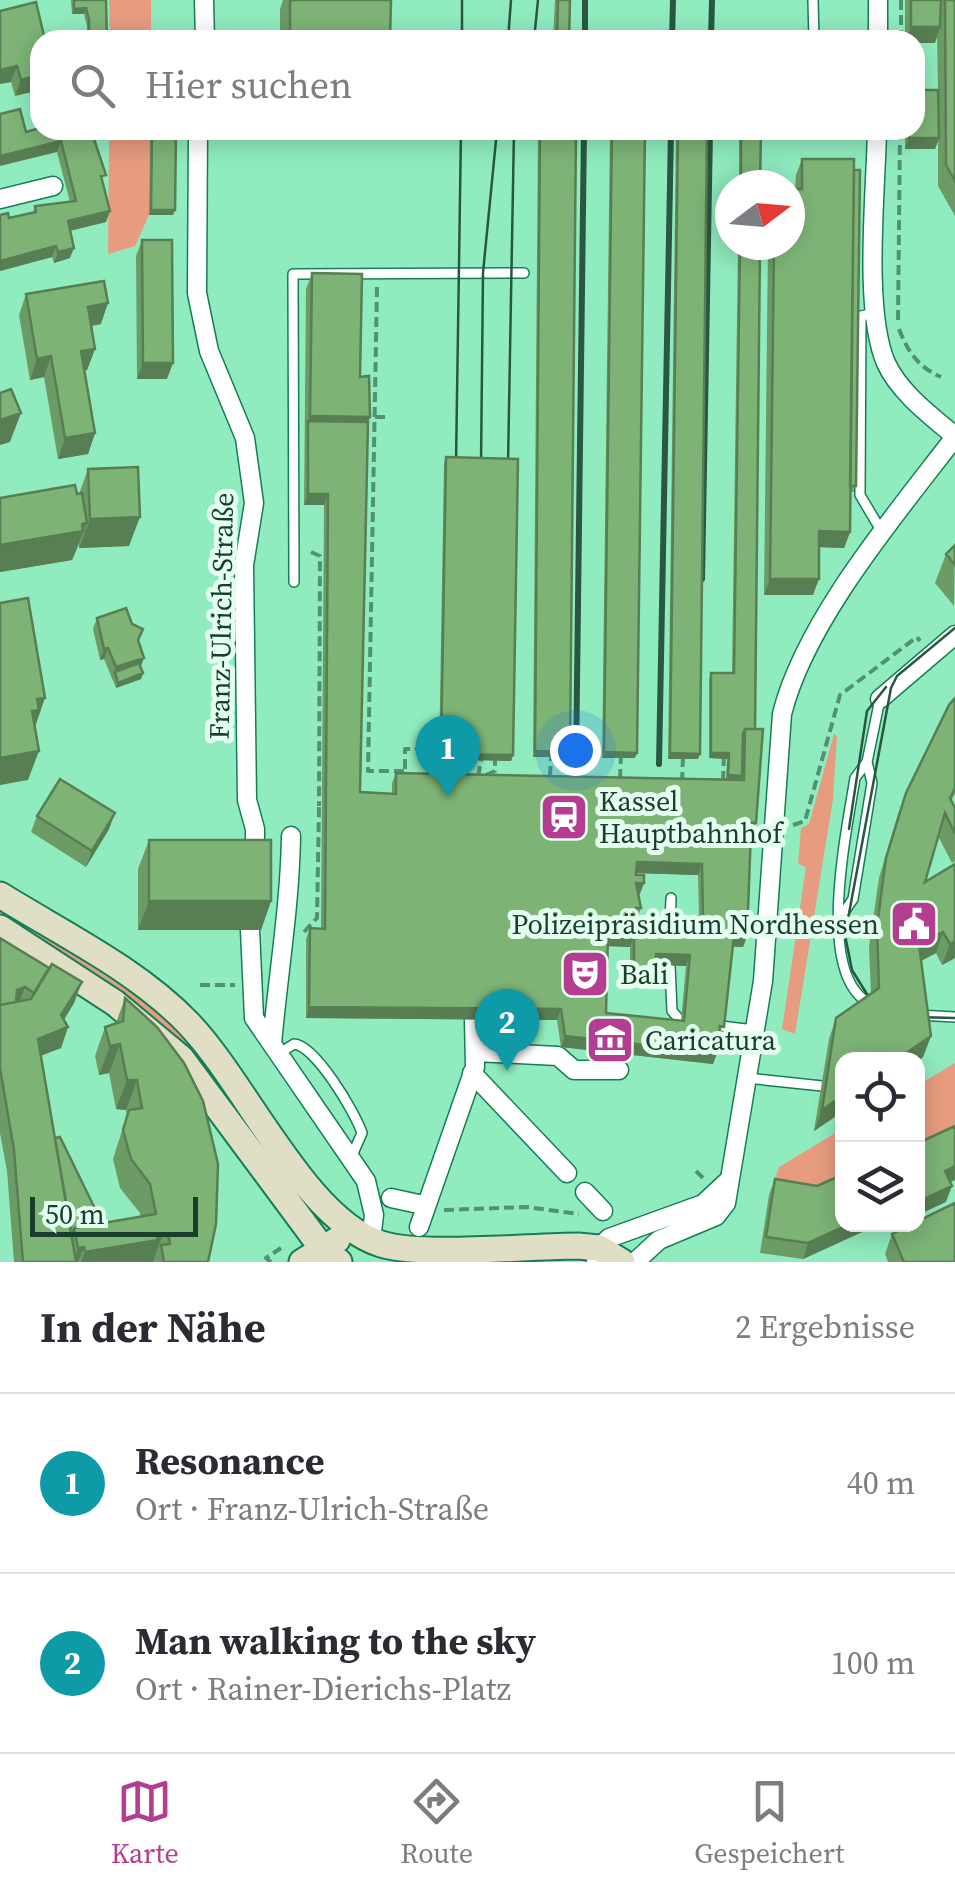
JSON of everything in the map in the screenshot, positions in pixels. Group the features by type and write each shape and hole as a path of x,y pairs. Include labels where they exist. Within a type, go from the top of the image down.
{"main road":[{"path":"0,895 168,1003 228,1071 326,1210 368,1251"},
{"path":"0,928 115,1004 181,1058 302,1221 311,1255 340,1238 368,1251 401,1248 598,1255 622,1262"}],"street":[{"path":"204,0 205,30"},
{"path":"878,0 878,30"},
{"name":"Franz-Ulrich-Straße","path":"198,140 197,293 209,351 244,438 254,503 244,565 247,800 255,829 254,870"},
{"path":"635,1262 659,1240 716,1216 726,1204 766,950 782,714 791,677 882,532 955,437 922,408 888,366 877,333 877,140"},
{"path":"0,199 52,186"},
{"path":"880,699 955,635"},
{"path":"275,1049 292,836"},
{"path":"250,930 254,1018 372,1193 368,1251"},
{"path":"391,1198 421,1214 472,1073 474,1019"},
{"path":"474,1052 558,1056 574,1070 619,1070"},
{"path":"472,1073 567,1173"},
{"path":"598,1255 636,1226 703,1204 730,1178"},
{"path":"584,1192 599,1214"}],"lane":[{"path":"814,0 814,30"},
{"path":"294,582 292,274 524,273"},
{"path":"876,313 861,316 860,495 882,532"},
{"path":"842,915 852,899 872,783 867,762 880,699"},
{"path":"867,762 855,778 837,896 842,915 838,944 842,965 860,998 871,1004"},
{"path":"670,928 671,898"},
{"path":"670,966 672,1012 681,1021"},
{"path":"914,1015 955,1017"},
{"path":"722,1026 754,1030"},
{"path":"275,1049 301,1044 332,1082 362,1133 351,1158"},
{"path":"747,1078 822,1086"}],"path":[{"path":"901,0 901,30"},
{"path":"900,140 898,326 908,351 926,370 941,377"},
{"path":"377,272 368,770 405,772"},
{"path":"374,417 385,417"},
{"path":"295,545 320,556 318,918 297,940"},
{"path":"805,821 840,696 917,637 920,640"},
{"path":"682,790 683,744"},
{"path":"550,786 551,745"},
{"path":"620,788 621,745"},
{"path":"404,784 406,749 418,749"},
{"path":"723,790 724,749"},
{"path":"459,750 461,771 478,778 495,771 497,750"},
{"path":"478,785 478,760 488,752"},
{"path":"200,985 232,985"},
{"path":"421,1214 527,1207 599,1214"},
{"path":"268,1260 311,1255"}],"shaded area":[{"path":"109,0 151,0 151,30 110,30"},
{"path":"109,140 150,140 149,215 135,246 108,254"},
{"path":"834,734 837,736 833,799 795,1034 782,1029 806,867 798,864 801,828 809,824"},
{"path":"0,908 152,1006 201,1051 302,1192 296,1196 196,1056 142,1009 0,918"},
{"path":"955,1063 955,1139 925,1153 925,1142 925,1081"},
{"path":"835,1133 835,1191 812,1202 769,1195 779,1167"}],"building":[{"path":"74,0 106,0 107,30 89,30 86,8 74,9"},
{"path":"290,0 391,0 390,30 290,30"},
{"path":"558,0 570,0 569,30 557,30"},
{"path":"911,0 941,0 940,27 911,27"},
{"path":"945,0 955,0 955,181 946,165"},
{"path":"36,2 43,30 30,30 30,78 21,80 17,66 0,70 0,11"},
{"path":"925,90 938,90 939,138 925,138"},
{"path":"20,109 30,140 94,140 106,175 101,176 110,211 68,221 74,248 58,252 56,246 0,261 0,215 8,213 9,218 36,212 35,206 76,201 61,141 0,156 0,114"},
{"path":"152,140 176,140 175,210 151,210"},
{"path":"540,140 576,140 570,752 535,751"},
{"path":"612,140 645,140 637,753 604,752"},
{"path":"678,140 707,140 700,754 670,753"},
{"path":"741,140 761,140 760,170 741,170"},
{"path":"802,159 854,159 850,532 819,531 819,579 770,579 774,260 805,260"},
{"path":"854,170 860,170 856,486 850,486"},
{"path":"142,240 172,240 173,363 143,363"},
{"path":"740,260 760,260 755,729 745,729 743,734 742,776 728,775 729,753 711,753 711,673 734,673"},
{"path":"312,273 362,274 360,377 369,376 370,417 310,416"},
{"path":"104,281 108,303 88,307 95,349 81,351 95,433 65,438 51,356 37,359 26,294"},
{"path":"11,389 21,413 0,420 0,393"},
{"name":"Kassel Hauptbahnhof","path":"308,421 368,422 360,792 396,794 396,773 744,780 745,729 763,729 756,823 746,822 751,831 747,936 734,935 724,1027 720,1026 717,1053 565,1036 561,1009 309,1007 310,928 325,929 328,494 308,494","holes":["637,862 702,864 703,917 668,917 667,937 634,936 636,908 641,908 636,883 644,883 644,875 636,875","608,935 634,936 634,967 656,967 656,954 690,955 684,1021 606,1013"]},
{"path":"446,457 518,459 513,755 441,754"},
{"path":"138,467 140,517 90,519 88,469"},
{"path":"75,485 77,494 82,493 87,523 82,524 83,531 0,545 0,498"},
{"path":"955,545 955,565 946,554"},
{"path":"28,598 45,698 37,699 39,710 32,711 39,751 0,758 0,603"},
{"path":"126,608 132,624 143,629 138,640 144,658 116,667 108,648 104,649 97,618"},
{"path":"139,663 143,673 118,683 115,672"},
{"name":"Polizeipräsidium Nordhessen","path":"955,698 955,788 950,798 955,808 955,834 945,813 925,882 955,864 955,941 950,944 943,932 919,945 931,1036 908,1052 835,1052 835,1101 822,1110 836,1018 879,988 877,926 886,858 906,793"},
{"path":"60,779 115,813 92,851 37,816"},
{"path":"149,840 271,840 271,901 149,901"},
{"path":"0,938 49,968 34,993 25,987 17,990 16,1002 0,1005"},
{"path":"52,964 82,982 61,1015 68,1027 38,1039 76,1262 23,1262 14,1150 0,1068 0,1005 31,999"},
{"path":"125,998 157,1027 184,1063 203,1101 218,1164 216,1224 208,1262 164,1262 161,1245 170,1244 163,1234 157,1235 158,1240 85,1252 84,1247 78,1248 74,1228 156,1214 150,1184 131,1159 123,1130 129,1110 142,1108 137,1080 127,1080 120,1044 110,1046 105,1027 123,1021"},
{"path":"955,1126 955,1166 945,1171 952,1186 925,1199 925,1142"},
{"path":"60,1137 102,1223 74,1228 72,1236 55,1138"},
{"path":"835,1178 835,1231 808,1243 766,1237 775,1179 817,1186"},
{"path":"955,1203 955,1262 904,1262 892,1234 925,1232 925,1218"}],"tram line":[{"path":"462,0 462,30"},
{"path":"509,30 511,0"},
{"path":"535,30 538,0"},
{"path":"456,463 461,140"},
{"path":"481,463 483,273 496,140"},
{"path":"508,464 514,140"},
{"path":"870,999 852,970 845,935 891,688 897,676 955,628"},
{"path":"849,829 867,711 886,687"},
{"path":"915,1017 955,1018"}],"railway":[{"path":"585,0 585,30"},
{"path":"672,30 673,0"},
{"path":"711,30 712,0"},
{"path":"576,762 584,140"},
{"path":"659,764 671,140"},
{"path":"702,579 710,140"}],"place":[{"name":"Resonance","path":"448,797"},
{"name":"Kassel Hauptbahnhof","path":"564,817"},
{"name":"Polizeipräsidium Nordhessen","path":"914,924"},
{"name":"Bali","path":"585,974"},
{"name":"Caricatura","path":"610,1040"},
{"name":"Man walking to the sky","path":"507,1071"}]}
